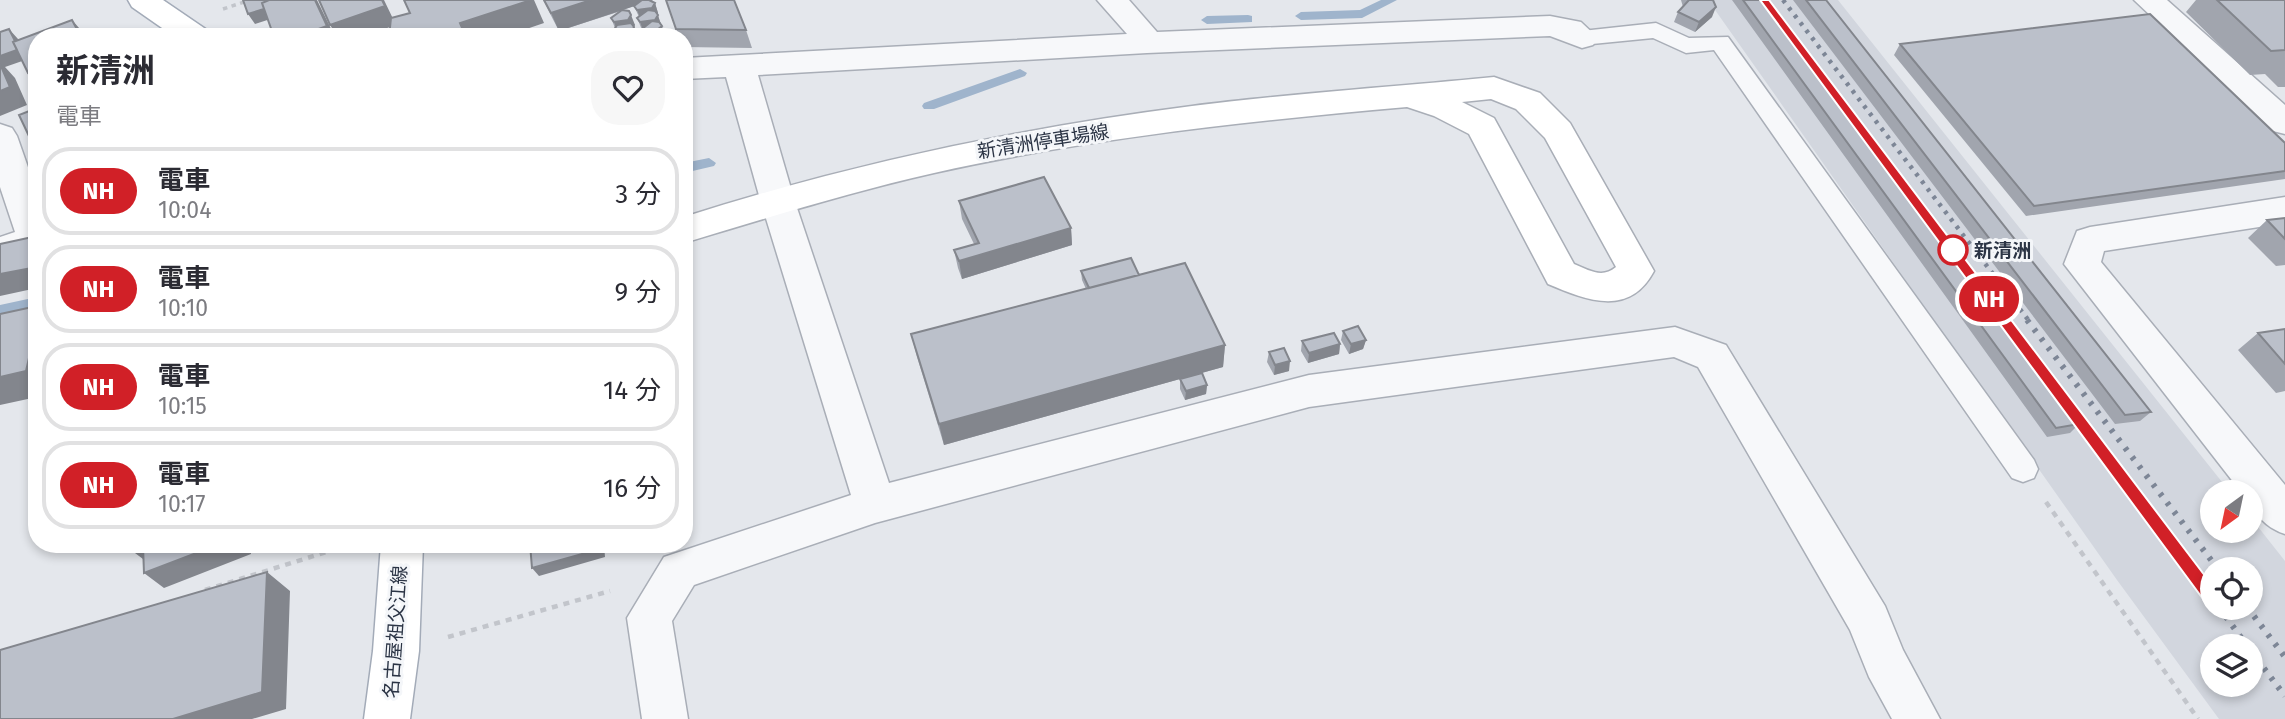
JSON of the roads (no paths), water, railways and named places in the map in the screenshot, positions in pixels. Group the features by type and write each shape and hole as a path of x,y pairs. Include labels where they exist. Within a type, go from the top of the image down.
{"main road":[{"path":"143,0 181,28"},
{"name":"新清洲停車場線","path":"693,227 777,199 977,152 1195,117 1494,88 1528,101 1558,131 1636,271 1618,286 1594,288 1561,274 1482,126 1446,108 1410,97"},
{"name":"名古屋祖父江線","path":"387,719 396,651 401,553"}],"street":[{"path":"1112,0 1139,27 1147,43"},
{"path":"1472,0 1491,14 1497,28"},
{"path":"2149,0 2285,123"},
{"path":"693,69 1147,43 1550,26 1570,29 1582,38"},
{"path":"739,66 777,199 875,505"},
{"path":"8,127 28,210"},
{"path":"2285,210 2090,240 2082,264 2285,516"},
{"path":"0,250 28,241"},
{"path":"666,719 649,618 679,571 875,505 1309,391 1675,342 1713,356 1869,621 1885,662 1917,719"}],"lane":[{"path":"1582,38 1656,30 1686,46 1720,42 2023,468"}],"waterway":[{"path":"1301,16 1362,14 1391,0"},
{"path":"1207,20 1248,19"},
{"path":"929,106 1020,73"},
{"path":"693,166 709,163"},
{"path":"0,311 28,305"}],"railway":[{"path":"1765,0 2005,321"},
{"path":"1783,0 2029,321"},
{"path":"2004,320 2200,582"},
{"path":"2027,320 2209,557"},
{"path":"2228,620 2238,634"},
{"path":"2257,620 2285,657"},
{"path":"2263,667 2285,696"}],"train":[{"name":"NH","path":"1765,0 2200,582"}],"place":[{"name":"新清洲","path":"1953,250"}]}
